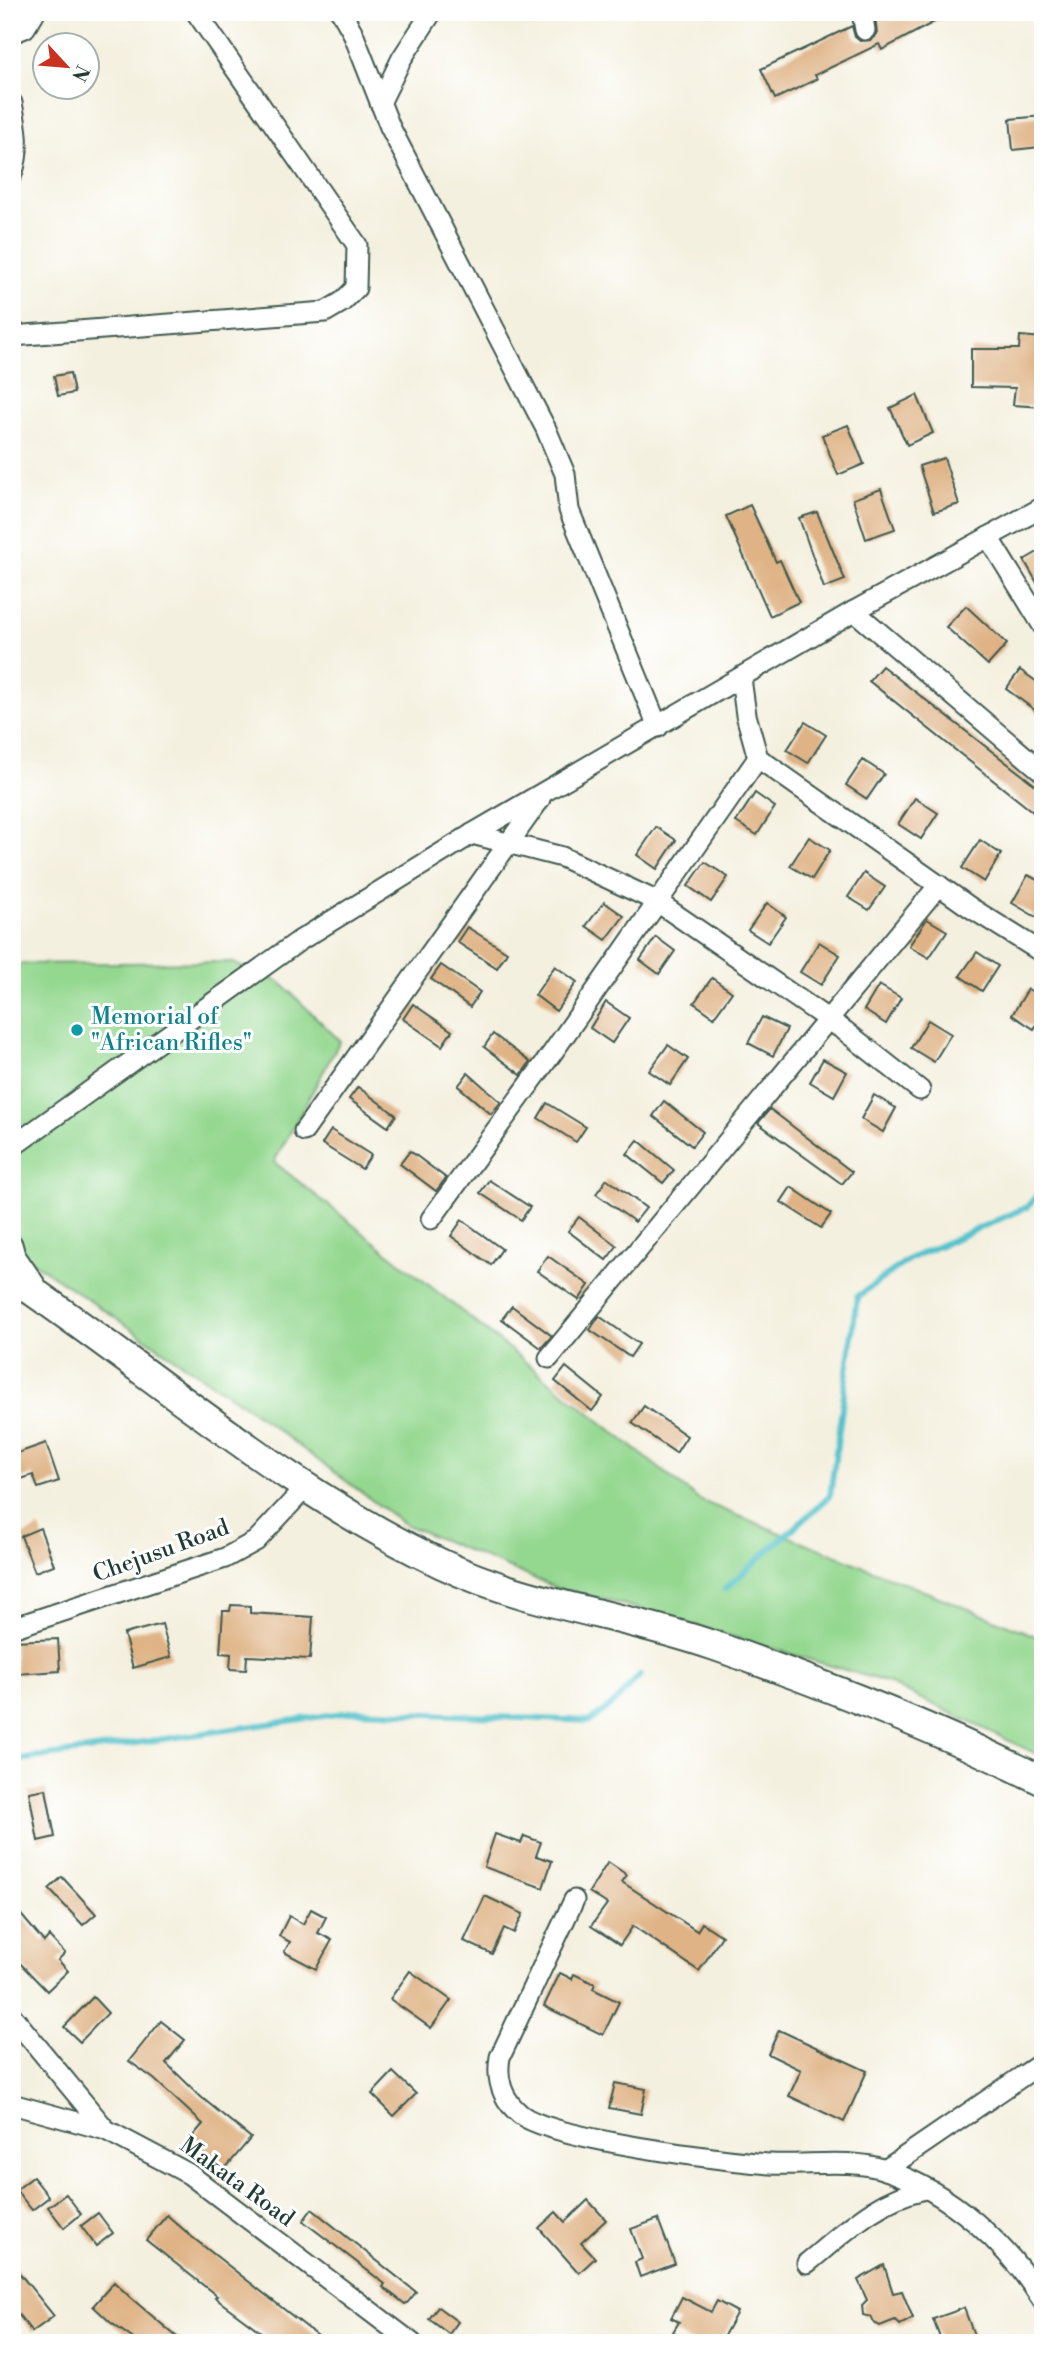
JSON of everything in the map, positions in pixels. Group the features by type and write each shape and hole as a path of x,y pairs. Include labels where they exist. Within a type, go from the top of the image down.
{"highway":[{"path":"12,1277 305,1488 439,1563 513,1593 715,1646 850,1694 1043,1781"}],"street":[{"path":"12,33 25,28 34,12"},
{"path":"12,336 325,312 342,302 356,288 357,245 196,12"},
{"path":"341,12 352,31 380,103 470,286 546,429 565,474 569,510 658,727"},
{"path":"380,103 402,58 432,12"},
{"path":"12,103 18,133 17,160 12,174"},
{"path":"12,1147 299,941 472,834 543,795 854,611 1043,507"},
{"path":"988,537 1043,626"},
{"path":"854,611 1043,772"},
{"path":"741,678 746,715 758,758 939,886 1043,953"},
{"path":"431,1219 553,1052 758,758"},
{"path":"304,1131 543,795"},
{"path":"472,834 562,857 615,879 656,901 830,1021 920,1090"},
{"path":"549,1358 726,1140 830,1021 939,886"},
{"path":"12,1244 15,1255 46,1299"},
{"name":"Chejusu Road","path":"12,1628 225,1558 256,1541 305,1488"},
{"path":"574,1900 500,2057 497,2077 505,2095 521,2114 549,2128 574,2134 700,2156 767,2164 860,2165 889,2172 957,2207 998,2243 1043,2301"},
{"path":"12,2016 106,2130"},
{"path":"889,2172 1043,2062"},
{"name":"Makata Road","path":"12,2104 106,2130 189,2174 412,2343"},
{"path":"888,2200 889,2172"},
{"path":"807,2263 888,2200 925,2189"}],"green space":[{"path":"230,962 280,982 340,1041 274,1162 699,1500 1043,1639 1043,1757 886,1682 618,1603 557,1588 404,1524 248,1408 12,1248 12,964"}],"building":[{"path":"881,12 953,12 882,50 879,44 815,75 817,79 775,99 761,69 852,26 855,37 860,41 872,40 877,34 875,15"},
{"path":"1043,116 1040,147 1013,150 1010,119"},
{"path":"1020,336 1043,338 1043,407 1013,405 1015,388 971,387 971,349 1019,349"},
{"path":"70,373 74,393 58,396 54,376"},
{"path":"917,395 933,433 907,445 890,408"},
{"path":"848,425 864,464 838,475 822,435"},
{"path":"944,458 959,504 934,512 919,466"},
{"path":"881,489 895,529 866,539 853,499"},
{"path":"750,505 776,562 780,560 799,602 770,616 726,516"},
{"path":"817,512 845,580 824,588 799,518"},
{"path":"1043,549 1043,593 1024,560"},
{"path":"966,606 1007,644 988,665 946,627"},
{"path":"882,666 1043,791 1043,820 869,681"},
{"path":"1020,670 1043,686 1043,716 1006,689"},
{"path":"805,722 826,735 808,763 787,750"},
{"path":"863,760 884,774 867,799 846,785"},
{"path":"755,793 775,807 757,835 736,822"},
{"path":"915,798 938,813 921,839 898,824"},
{"path":"656,827 676,840 657,869 637,855"},
{"path":"809,837 830,850 812,879 790,866"},
{"path":"980,840 1001,854 984,882 962,868"},
{"path":"705,862 728,877 711,902 688,886"},
{"path":"864,873 885,887 869,910 848,897"},
{"path":"1028,875 1043,883 1043,906 1036,917 1012,903"},
{"path":"604,902 624,916 606,940 586,926"},
{"path":"767,903 786,917 768,943 748,930"},
{"path":"927,919 947,931 929,958 909,946"},
{"path":"467,927 507,952 497,968 457,942"},
{"path":"656,937 675,951 659,974 640,960"},
{"path":"819,942 840,955 821,985 800,972"},
{"path":"977,952 998,966 982,991 960,976"},
{"path":"441,965 480,992 470,1007 431,979"},
{"path":"555,966 577,982 556,1011 535,995"},
{"path":"712,978 732,992 714,1017 694,1003"},
{"path":"879,985 901,998 886,1024 864,1010"},
{"path":"1028,989 1043,998 1043,1014 1034,1029 1012,1015"},
{"path":"606,1002 629,1018 612,1043 590,1028"},
{"path":"413,1004 452,1031 442,1046 403,1019"},
{"path":"762,1017 787,1029 773,1056 748,1043"},
{"path":"928,1020 951,1034 934,1062 911,1048"},
{"path":"493,1034 530,1062 521,1075 484,1047"},
{"path":"668,1045 688,1059 670,1085 649,1071"},
{"path":"823,1059 847,1072 834,1096 810,1082"},
{"path":"468,1073 501,1102 491,1114 458,1086"},
{"path":"358,1087 396,1115 388,1127 349,1099"},
{"path":"874,1095 896,1108 883,1132 861,1119"},
{"path":"664,1101 703,1132 692,1146 653,1116"},
{"path":"547,1103 586,1127 576,1142 538,1118"},
{"path":"770,1109 852,1172 842,1184 758,1123"},
{"path":"331,1130 371,1155 362,1169 322,1144"},
{"path":"638,1140 674,1170 663,1183 627,1154"},
{"path":"410,1151 446,1178 436,1191 400,1164"},
{"path":"607,1179 646,1208 635,1222 596,1194"},
{"path":"489,1180 530,1207 521,1220 480,1193"},
{"path":"791,1187 831,1214 821,1228 781,1202"},
{"path":"579,1217 617,1246 606,1260 568,1231"},
{"path":"462,1220 502,1249 491,1265 451,1236"},
{"path":"548,1256 589,1285 579,1300 537,1271"},
{"path":"512,1306 552,1336 541,1348 502,1319"},
{"path":"599,1316 639,1344 630,1357 590,1330"},
{"path":"566,1367 603,1397 592,1411 555,1381"},
{"path":"644,1406 687,1436 676,1453 632,1423"},
{"path":"46,1443 59,1481 38,1488 33,1475 12,1482 12,1455"},
{"path":"40,1528 54,1565 35,1572 21,1536"},
{"path":"231,1605 250,1606 250,1613 313,1617 310,1659 247,1656 246,1670 230,1669 231,1654 220,1653 223,1611 230,1611"},
{"path":"162,1624 171,1657 133,1668 124,1634"},
{"path":"58,1639 60,1671 16,1674 14,1641"},
{"path":"46,1789 55,1837 38,1841 29,1792"},
{"path":"495,1834 521,1843 524,1836 541,1842 536,1856 552,1861 543,1888 484,1867"},
{"path":"608,1862 627,1875 622,1882 697,1931 702,1923 722,1936 699,1971 633,1926 620,1945 591,1926 607,1904 589,1892"},
{"path":"62,1877 96,1914 83,1925 49,1889"},
{"path":"485,1896 523,1914 514,1933 504,1928 492,1954 464,1941"},
{"path":"12,1904 44,1942 49,1936 65,1953 58,1960 68,1971 47,1991 12,1955"},
{"path":"311,1909 326,1917 318,1933 332,1940 316,1969 284,1952 290,1942 279,1936 289,1916 303,1924"},
{"path":"410,1971 451,2000 431,2028 390,1999"},
{"path":"560,1973 572,1979 574,1974 595,1984 593,1989 619,2002 603,2035 544,2006"},
{"path":"93,1997 108,2013 80,2042 64,2027"},
{"path":"161,2021 185,2040 166,2063 201,2097 251,2138 224,2170 187,2143 203,2124 154,2079 129,2061"},
{"path":"779,2030 867,2071 844,2122 789,2096 801,2070 768,2054"},
{"path":"393,2072 416,2094 394,2116 372,2094"},
{"path":"615,2083 646,2089 641,2114 609,2108"},
{"path":"33,2177 49,2197 32,2210 16,2190"},
{"path":"66,2194 81,2214 64,2228 48,2207"},
{"path":"588,2200 606,2220 581,2243 595,2258 579,2273 539,2228 556,2212 565,2222"},
{"path":"312,2209 416,2292 408,2302 405,2304 383,2287 385,2284 303,2221"},
{"path":"98,2213 113,2233 96,2246 81,2226"},
{"path":"167,2215 327,2343 276,2343 215,2298 217,2296 146,2240"},
{"path":"658,2219 675,2264 640,2277 635,2262 642,2259 631,2229"},
{"path":"12,2264 54,2316 32,2332 12,2306"},
{"path":"884,2265 893,2293 902,2291 913,2318 900,2325 895,2320 880,2326 874,2323 871,2317 863,2315 862,2305 867,2300 858,2280"},
{"path":"114,2282 184,2343 139,2343 110,2322 93,2306"},
{"path":"682,2297 711,2312 717,2301 737,2312 720,2343 692,2343 673,2332 679,2322 671,2318"},
{"path":"438,2307 458,2322 449,2334 429,2319"},
{"path":"964,2308 977,2343 942,2343 933,2319"}],"waterway":[{"path":"725,1589 830,1496 857,1297 909,1259 1027,1207 1043,1188"},
{"path":"12,1761 357,1711 591,1721 614,1703 640,1675"}],"place":[{"name":"Memorial of \"African Rifles\"","path":"77,1030"}]}
